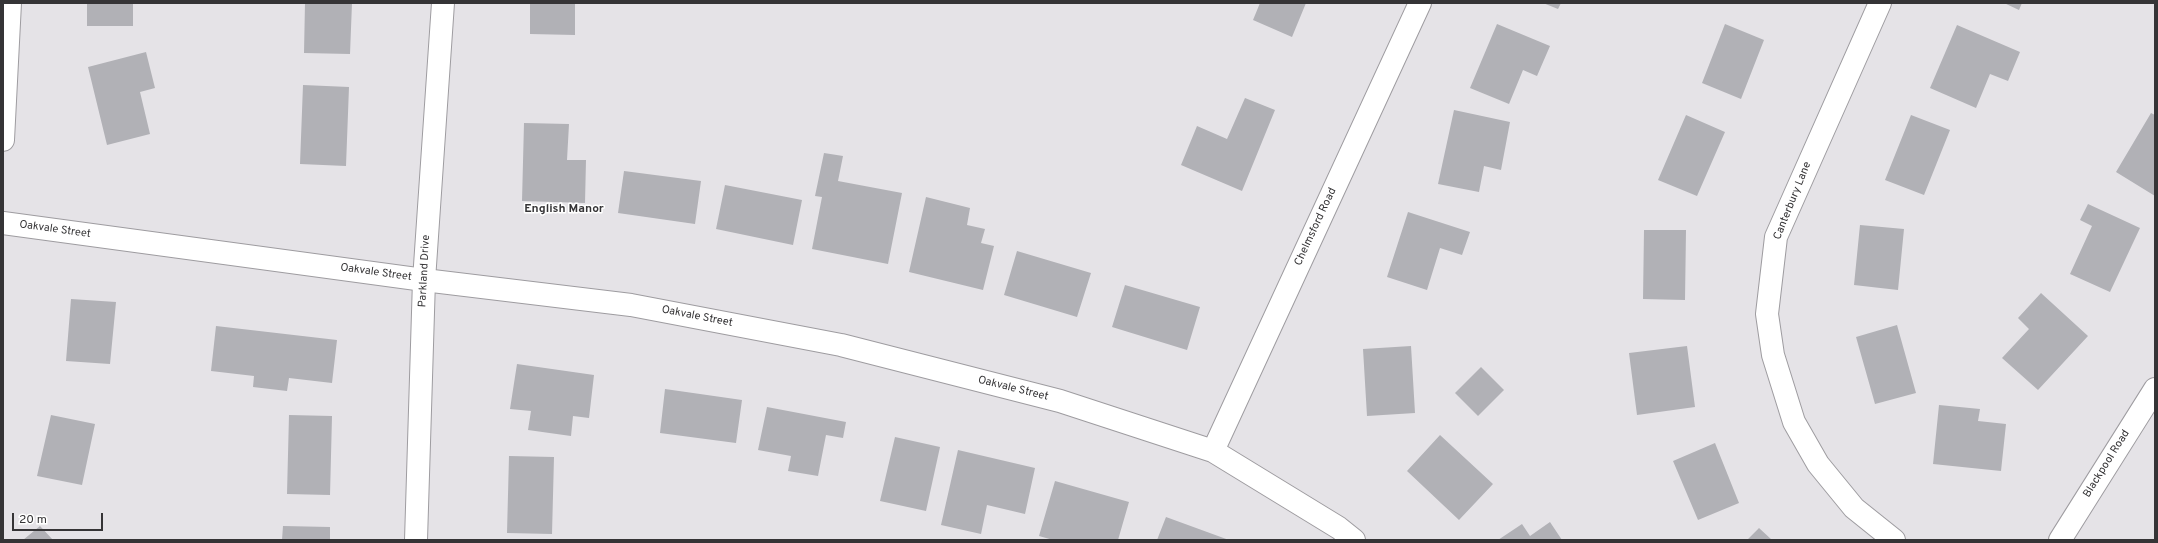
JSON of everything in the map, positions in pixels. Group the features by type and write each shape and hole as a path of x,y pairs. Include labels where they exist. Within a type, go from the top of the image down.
{"street":[{"path":"3,140 10,3"},
{"name":"Parkland Drive","path":"416,540 424,280 443,3"},
{"name":"Chelmsford Road","path":"1213,451 1420,3"},
{"name":"Canterbury Lane","path":"1880,3 1776,237 1767,314 1773,355 1794,422 1818,464 1854,508 1894,540"},
{"name":"Oakvale Street","path":"3,223 424,280 631,305 841,345 1060,401 1213,451 1339,528 1354,540"},
{"name":"Blackpool Road","path":"2060,540 2155,389"}],"building":[{"path":"87,3 133,3 133,26 87,26"},
{"path":"305,3 352,3 350,54 304,53"},
{"path":"530,3 575,3 575,35 530,34"},
{"path":"1260,3 1306,3 1292,37 1253,20"},
{"path":"1543,3 1561,3 1558,9"},
{"path":"2004,3 2022,3 2019,10"},
{"path":"1497,24 1550,46 1537,76 1523,70 1509,104 1470,88"},
{"path":"1725,24 1764,40 1741,99 1702,83"},
{"path":"1957,25 2020,52 2008,81 1990,74 1976,108 1930,88"},
{"path":"146,52 155,88 140,92 150,134 107,145 88,67"},
{"path":"303,85 349,87 346,166 300,164"},
{"path":"1245,98 1275,110 1242,191 1181,165 1197,126 1227,139"},
{"path":"1454,110 1510,122 1501,170 1484,166 1479,192 1438,184"},
{"path":"2151,113 2155,115 2155,196 2116,172"},
{"path":"1686,115 1725,132 1697,196 1658,180"},
{"path":"1911,115 1950,130 1924,195 1885,180"},
{"path":"524,123 569,124 567,160 586,160 585,203 522,201"},
{"path":"824,153 843,156 838,181 902,193 888,264 812,249 822,197 815,196"},
{"path":"624,171 701,181 695,224 618,213"},
{"path":"725,185 802,200 793,245 716,229"},
{"path":"926,197 970,208 967,225 985,229 981,243 994,246 983,290 909,272"},
{"path":"2088,204 2140,228 2110,292 2070,274 2092,226 2080,220"},
{"path":"1408,212 1470,232 1462,255 1440,248 1427,290 1387,277"},
{"path":"1860,225 1904,229 1898,290 1854,285"},
{"path":"1644,230 1686,230 1685,300 1643,299"},
{"path":"1017,251 1091,273 1077,317 1004,295"},
{"path":"1125,285 1200,307 1187,350 1112,327"},
{"path":"2041,293 2088,336 2038,390 2002,358 2029,329 2018,318"},
{"path":"71,299 116,302 110,364 66,361"},
{"path":"1897,325 1916,393 1875,404 1856,337"},
{"path":"216,326 337,340 332,383 289,378 287,391 253,387 254,376 211,371"},
{"path":"1411,346 1415,413 1367,416 1363,349"},
{"path":"1687,346 1695,407 1637,415 1629,353"},
{"path":"517,364 594,375 589,418 573,416 571,436 528,430 531,411 510,409"},
{"path":"1481,367 1504,390 1478,416 1455,393"},
{"path":"665,389 742,400 736,443 660,433"},
{"path":"1939,405 1980,409 1978,421 2006,424 2001,471 1933,464"},
{"path":"767,407 846,422 843,438 826,435 818,476 788,471 791,456 758,450"},
{"path":"51,415 95,424 82,485 37,476"},
{"path":"289,415 332,416 330,495 287,494"},
{"path":"1440,435 1493,484 1459,520 1407,471"},
{"path":"895,437 940,447 926,511 880,501"},
{"path":"1715,443 1739,503 1698,520 1673,461"},
{"path":"958,450 1035,468 1025,514 987,505 981,534 941,525"},
{"path":"509,456 554,457 552,534 507,533"},
{"path":"1055,481 1129,502 1118,540 1053,540 1039,536"},
{"path":"1166,517 1229,540 1157,540"},
{"path":"1550,522 1562,540 1498,540 1522,524 1530,536"},
{"path":"40,526 53,540 23,540"},
{"path":"283,526 330,527 330,540 282,540"},
{"path":"1759,528 1772,540 1747,540"}],"district":[{"name":"English Manor","path":"564,210"}]}
